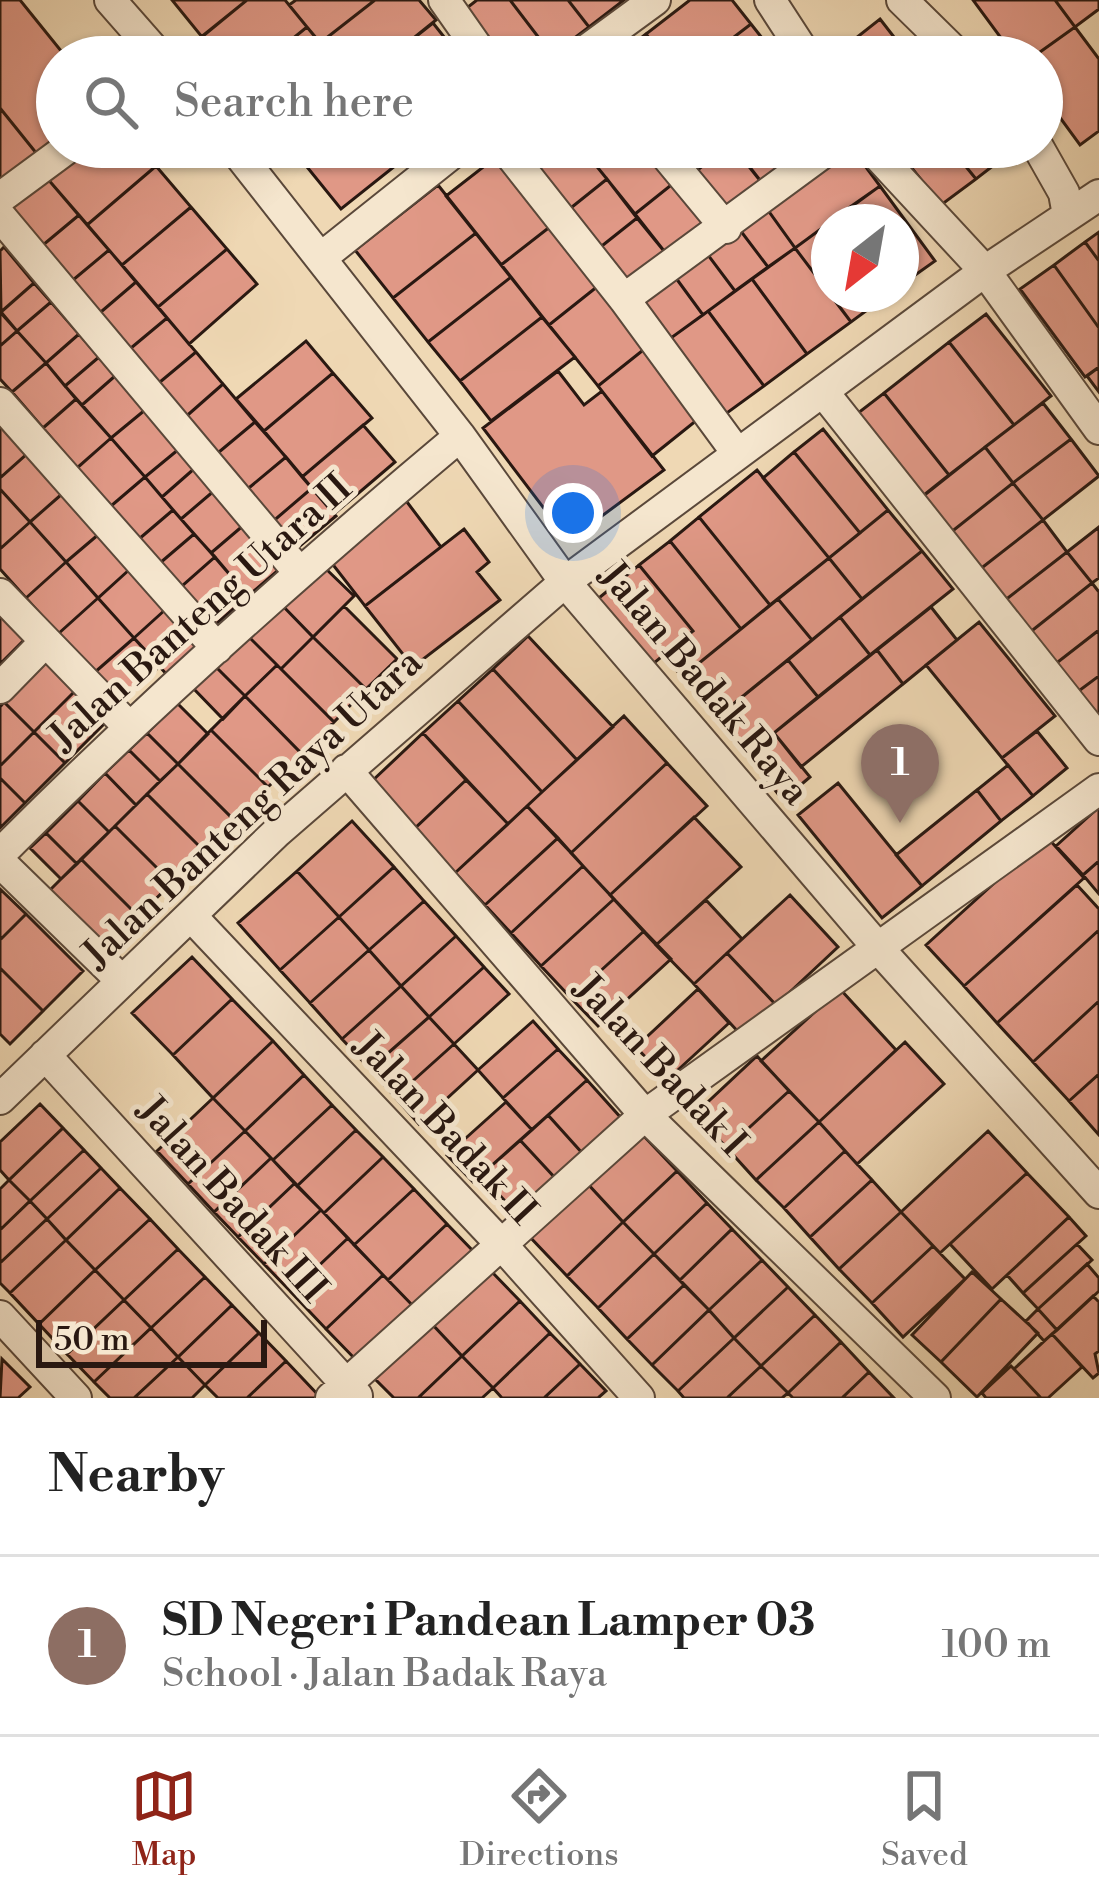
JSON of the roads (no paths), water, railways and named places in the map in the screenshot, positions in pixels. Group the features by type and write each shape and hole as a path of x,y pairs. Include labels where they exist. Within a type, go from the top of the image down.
{"street":[{"path":"110,0 142,36"},
{"path":"443,0 469,36"},
{"path":"607,36 655,0"},
{"path":"770,0 793,36"},
{"path":"902,0 939,36"},
{"path":"0,198 41,168"},
{"name":"Jalan Badak Raya","path":"250,168 460,436 566,582 879,949 1099,1193"},
{"path":"322,257 434,168"},
{"path":"521,168 624,298 737,453"},
{"path":"676,168 725,227"},
{"path":"624,298 803,168"},
{"path":"889,168 985,271 1099,429"},
{"path":"1049,168 1064,193 1068,215"},
{"name":"Jalan Banteng Raya Utara","path":"0,1100 346,770 566,582 985,271 1099,195"},
{"path":"0,216 298,571"},
{"path":"824,393 1099,740"},
{"path":"0,403 217,648"},
{"name":"Jalan Banteng Utara II","path":"0,858 128,725 298,571 460,436"},
{"path":"0,594 128,725"},
{"path":"0,688 44,643"},
{"name":"Jalan Badak I","path":"346,770 646,1115 935,1398"},
{"path":"345,1393 646,1115 1099,789"},
{"path":"0,858 122,981"},
{"name":"Jalan Badak II","path":"192,917 502,1245 639,1398"},
{"name":"Jalan Badak III","path":"45,1055 345,1393"},
{"path":"0,1316 76,1398"}],"place":[{"name":"SD Negeri Pandean Lamper 03","path":"900,823"}]}
